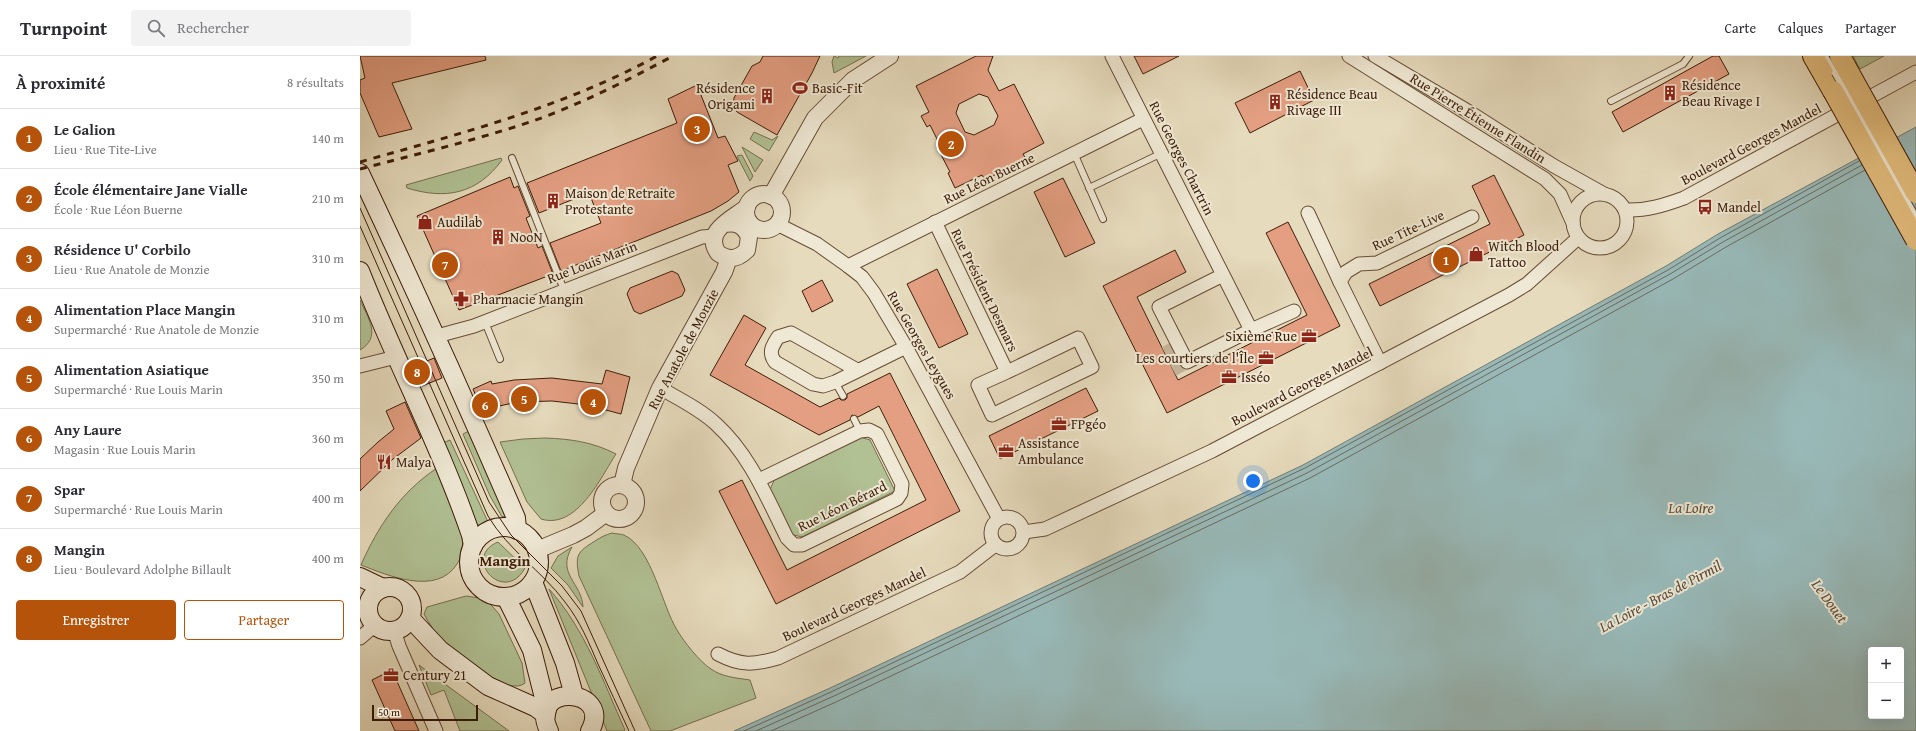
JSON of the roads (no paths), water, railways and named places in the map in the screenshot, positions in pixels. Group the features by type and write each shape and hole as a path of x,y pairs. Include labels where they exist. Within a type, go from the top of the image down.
{"main road":[{"path":"1813,56 1836,68 1916,193"},
{"path":"1836,68 1916,240"},
{"path":"360,174 437,336 516,518 517,530"},
{"path":"360,271 396,357 450,476 471,535 473,546"},
{"path":"504,527 517,530 527,536 537,550 538,568 533,582 523,591 506,597 488,593 474,580 469,564 473,546 477,539 488,531 504,527"},
{"path":"360,577 383,588 396,588 406,594 412,607 410,618 404,626 394,630 384,630 375,625 368,614 368,605 373,594 383,588"},
{"path":"533,582 565,663 574,695"},
{"path":"506,597 532,650 547,719"},
{"path":"410,618 440,650 488,686 535,707 547,719"},
{"path":"547,719 558,698 574,695 585,700 592,710 594,722 592,730"}],"street":[{"path":"772,196 815,118 853,80 888,56"},
{"name":"Rue Georges Chartrin","path":"1112,56 1160,154 1251,330"},
{"name":"Rue Pierre Étienne Flandin","path":"1349,56 1545,179 1560,194 1572,223"},
{"name":"Rue Pierre Étienne Flandin","path":"1375,56 1471,113 1554,166 1604,194"},
{"name":"Boulevard Georges Mandel","path":"1625,210 1637,211 1660,206 1684,198 1916,72"},
{"name":"Rue Léon Buerne","path":"848,266 1143,119"},
{"path":"764,194 772,196 779,202 782,214 770,227 749,244 742,255 736,258 729,258 718,253 715,248 714,236 717,230 747,207 750,201 759,195 764,194"},
{"path":"1604,194 1617,199 1625,210 1627,225 1623,235 1616,243 1606,247 1596,248 1586,244 1578,238 1572,223 1575,209 1581,201 1589,196 1604,194"},
{"path":"747,207 748,219 756,228 770,227"},
{"path":"1308,214 1380,363"},
{"name":"Rue Tite-Live","path":"1340,282 1346,272 1358,264 1377,263 1472,217"},
{"name":"Rue Président Desmars","path":"935,222 1007,372"},
{"path":"726,224 737,224 742,227 749,237 749,244"},
{"name":"Rue Georges Leygues","path":"770,227 817,244 862,277 874,293 906,347 999,519"},
{"name":"Rue Louis Marin","path":"437,336 485,321 702,236 714,236"},
{"name":"Boulevard Georges Mandel","path":"1024,532 1045,529 1212,450 1509,295 1527,284 1578,238"},
{"name":"Rue Anatole de Monzie","path":"622,485 626,468 660,388 724,272 729,258"},
{"path":"1223,275 1159,307 1187,362 1251,330 1294,311"},
{"path":"857,370 791,333 778,337 771,349 772,357 775,362 813,384 823,386 836,382 857,370 906,347"},
{"name":"Rue Président Desmars","path":"1078,338 1092,367 992,415 978,385 1007,372 1078,338"},
{"path":"360,366 396,357"},
{"name":"Rue Léon Bérard","path":"660,388 716,423 736,444 759,480 787,538 794,545 802,545 897,498 901,493 902,484 877,434 869,430 860,432"},
{"path":"759,480 860,432"},
{"path":"622,485 630,488 635,494 637,501 635,509 631,515 623,519 613,518 606,513 602,502 604,494 611,486 622,485"},
{"path":"537,550 573,535 586,528 606,513"},
{"path":"1010,517 1020,522 1024,532 1023,538 1016,547 1006,550 995,545 991,536 991,531 995,522 999,519 1010,517"},
{"name":"Boulevard Georges Mandel","path":"718,654 730,661 742,664 752,664 778,658 960,572 995,545"},
{"path":"360,638 375,625"},
{"path":"394,630 399,646 436,731"}],"lane":[{"path":"1610,101 1683,64 1689,56"},
{"path":"1825,56 1836,68 1916,217"},
{"path":"1074,154 1102,219"},
{"path":"1089,188 1160,154"},
{"path":"512,158 564,290"},
{"path":"485,321 500,359"},
{"path":"836,382 843,396"},
{"path":"854,419 860,432"}],"water":[{"name":"La Loire","path":"1916,127 1916,731 734,731 830,688 1303,465 1666,266 1718,234"}],"tunnel":[{"path":"1165,353 1179,345"},
{"path":"1173,370 1187,362"}],"tram line":[{"path":"360,208 489,502 511,535 562,586 581,611 635,731"},
{"path":"360,226 488,516 505,539 546,580 570,609 584,632 629,731"}],"railway":[{"path":"360,162 474,129 549,104 586,90 657,56"},
{"path":"360,169 469,141 533,121 604,91 673,56"}],"place":[{"name":"Basic-Fit","path":"800,88"},
{"name":"Résidence Beau Rivage I","path":"1670,93"},
{"name":"Résidence Origami","path":"767,96"},
{"name":"Résidence Beau Rivage III","path":"1275,102"},
{"name":"Résidence U' Corbilo","path":"697,129"},
{"name":"École élémentaire Jane Vialle","path":"951,144"},
{"name":"Maison de Retraite Protestante","path":"553,201"},
{"name":"Mandel","path":"1705,207"},
{"name":"Audilab","path":"425,222"},
{"name":"NooN","path":"498,237"},
{"name":"Witch Blood Tattoo","path":"1476,254"},
{"name":"Le Galion","path":"1446,260"},
{"name":"Spar","path":"445,265"},
{"name":"Pharmacie Mangin","path":"461,299"},
{"name":"Sixième Rue","path":"1309,336"},
{"name":"Les courtiers de l'Île","path":"1266,358"},
{"name":"Mangin","path":"417,372"},
{"name":"Isséo","path":"1229,377"},
{"name":"Alimentation Asiatique","path":"524,399"},
{"name":"Alimentation Place Mangin","path":"593,402"},
{"name":"Any Laure","path":"485,405"},
{"name":"FPgéo","path":"1059,424"},
{"name":"Assistance Ambulance","path":"1006,451"},
{"name":"Malya","path":"384,462"},
{"name":"Century 21","path":"391,675"}],"district":[{"name":"Mangin","path":"505,560"}],"water label":[{"name":"La Loire - Bras de Pirmil","path":"1660,596"},
{"name":"Le Douet","path":"1830,601"}]}
